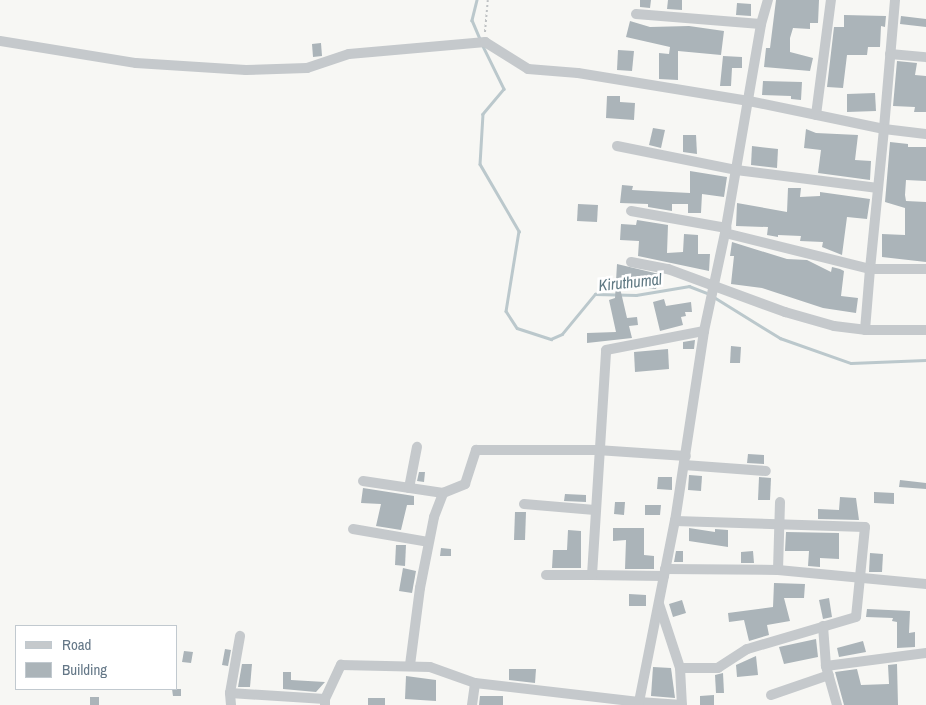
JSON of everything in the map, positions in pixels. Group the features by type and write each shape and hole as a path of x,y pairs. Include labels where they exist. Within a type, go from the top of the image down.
{"street":[{"path":"639,702 685,460 704,331 726,230 761,24 768,0"},
{"path":"816,115 831,0"},
{"path":"865,330 895,0"},
{"path":"636,14 761,24"},
{"path":"0,41 136,63 246,70 307,68 368,51 487,43 521,67 528,69 578,73 749,101 884,129 926,134"},
{"path":"890,54 926,56"},
{"path":"617,146 736,170 878,188"},
{"path":"631,211 726,230 870,269 926,269"},
{"path":"631,262 668,269 714,288 834,326 865,330 926,330"},
{"path":"592,575 597,450 606,350 704,331"},
{"path":"409,488 417,447"},
{"path":"362,481 443,493 465,484 476,450 597,450 766,471"},
{"path":"410,665 428,542 443,493"},
{"path":"778,570 780,502"},
{"path":"524,504 594,510"},
{"path":"674,521 778,527 865,528 856,617 747,650 718,668 680,668"},
{"path":"353,529 428,542"},
{"path":"546,575 778,570 926,584"},
{"path":"230,692 325,702 341,665 410,665 440,670 475,683 639,702 682,705 680,668 659,603"},
{"path":"823,626 828,671 837,705"},
{"path":"231,705 230,692 240,636"},
{"path":"771,695 828,671 926,653"},
{"path":"472,705 475,683"}],"path":[{"path":"487,43 483,23 488,0"}],"building":[{"path":"640,0 651,0 650,8 640,7"},
{"path":"668,0 682,0 682,10 667,9"},
{"path":"776,0 819,0 818,23 810,23 810,29 793,28 790,38 790,52 813,58 810,71 764,67 766,48 770,48"},
{"path":"737,3 751,4 751,16 736,15"},
{"path":"844,15 886,16 885,27 881,26 880,47 868,47 867,55 847,55 843,88 827,87 834,27 844,27"},
{"path":"901,16 926,19 926,27 900,24"},
{"path":"630,21 650,27 689,26 724,31 721,55 678,51 678,80 659,79 659,53 669,54 670,47 626,37"},
{"path":"321,43 322,56 313,57 312,44"},
{"path":"618,50 634,51 632,71 617,70"},
{"path":"723,56 742,57 742,68 732,68 731,86 720,86"},
{"path":"897,61 917,63 915,75 926,76 926,112 914,112 915,107 893,106"},
{"path":"763,81 802,82 801,100 791,99 791,96 762,95"},
{"path":"875,93 876,111 847,112 847,94"},
{"path":"607,96 620,96 620,102 635,103 634,120 606,118"},
{"path":"653,128 665,130 661,148 649,145"},
{"path":"806,129 816,133 858,135 855,160 871,161 870,180 818,173 821,150 804,148"},
{"path":"683,135 696,135 697,154 683,152"},
{"path":"890,142 908,144 908,147 926,147 926,181 906,180 905,195 906,201 926,202 926,262 882,257 882,234 905,235 905,208 885,202"},
{"path":"752,146 778,149 777,168 751,165"},
{"path":"690,171 727,177 724,197 702,194 701,213 688,213 688,204 672,204 672,211 648,207 648,204 620,203 622,185 633,186 632,190 690,193"},
{"path":"788,188 801,188 800,197 820,196 820,192 870,199 867,219 847,217 842,255 822,247 823,242 800,241 801,236 778,235 778,237 767,235 768,227 736,226 737,203 787,212"},
{"path":"578,204 598,205 597,222 577,221"},
{"path":"637,220 668,225 667,253 683,252 684,234 698,235 698,254 710,254 709,271 638,256 639,241 620,240 621,224 636,225"},
{"path":"732,242 787,259 807,260 831,272 832,267 844,271 841,296 858,298 856,313 823,308 762,288 731,284 734,256 730,256"},
{"path":"617,264 659,274 656,289 627,286 627,289 620,288 627,318 637,317 638,325 629,326 632,338 587,343 587,333 616,332 609,300 615,298"},
{"path":"664,299 666,306 691,302 692,312 685,312 686,316 681,317 683,325 660,331 653,302"},
{"path":"695,340 694,349 683,349 683,342"},
{"path":"731,346 741,347 740,363 730,363"},
{"path":"668,349 669,369 635,372 634,352"},
{"path":"748,454 764,455 764,464 747,463"},
{"path":"419,472 425,472 424,482 417,481"},
{"path":"689,475 702,476 701,491 688,490"},
{"path":"658,477 672,477 672,490 657,489"},
{"path":"759,477 771,478 770,500 758,500"},
{"path":"900,480 926,483 926,489 899,487"},
{"path":"363,488 414,496 414,505 407,505 401,530 376,526 381,504 361,503"},
{"path":"874,492 894,493 894,504 874,503"},
{"path":"565,494 586,495 586,502 564,501"},
{"path":"840,497 856,498 859,520 818,519 818,509 839,510"},
{"path":"615,502 625,502 624,515 614,514"},
{"path":"645,505 661,505 660,515 645,515"},
{"path":"515,512 526,512 525,540 514,540"},
{"path":"613,528 644,528 644,555 654,556 654,569 625,569 626,540 613,541"},
{"path":"689,528 715,532 715,529 728,530 728,547 689,541"},
{"path":"568,530 581,531 581,568 552,568 553,550 567,550"},
{"path":"786,532 839,533 839,559 820,558 820,567 808,566 809,551 785,551"},
{"path":"396,545 406,545 405,566 395,565"},
{"path":"441,548 451,549 451,556 440,556"},
{"path":"676,551 683,551 683,562 674,562"},
{"path":"753,551 754,563 741,563 741,552"},
{"path":"870,553 883,554 882,572 869,572"},
{"path":"403,568 416,571 412,593 399,591"},
{"path":"774,583 805,584 804,598 784,598 790,621 767,625 769,635 749,641 744,620 729,622 728,613 773,607"},
{"path":"629,594 646,595 646,606 629,606"},
{"path":"829,598 832,617 823,619 819,600"},
{"path":"682,600 686,613 673,617 669,604"},
{"path":"867,609 910,611 909,633 915,632 915,647 897,648 897,622 892,621 893,618 866,617"},
{"path":"816,639 818,657 784,664 779,647"},
{"path":"863,641 866,652 839,657 837,648"},
{"path":"225,649 231,650 228,666 222,665"},
{"path":"184,651 193,652 191,663 182,662"},
{"path":"756,656 758,675 737,677 736,665"},
{"path":"242,664 252,664 250,687 238,687"},
{"path":"897,664 898,705 844,705 835,672 857,669 861,685 889,684 888,665"},
{"path":"653,667 671,668 675,698 651,696"},
{"path":"509,669 536,669 535,683 509,680"},
{"path":"283,672 291,672 291,680 325,682 316,692 283,689"},
{"path":"723,673 724,693 716,693 715,675"},
{"path":"406,676 436,680 436,701 405,699"},
{"path":"181,689 181,696 173,696 172,690"},
{"path":"714,695 714,705 700,705 700,696"},
{"path":"480,696 503,696 503,705 479,705"},
{"path":"90,697 99,697 99,705 90,705"},
{"path":"368,698 385,698 385,705 368,705"}],"waterway":[{"name":"Kiruthumal","path":"477,0 472,20 480,39"},
{"name":"Kiruthumal","path":"482,44 504,89 483,114 480,164 519,231 506,311 517,328 551,339 562,334 595,294 636,295 689,286 710,294"},
{"name":"Kiruthumal","path":"714,297 780,338 851,363 926,360"}]}
